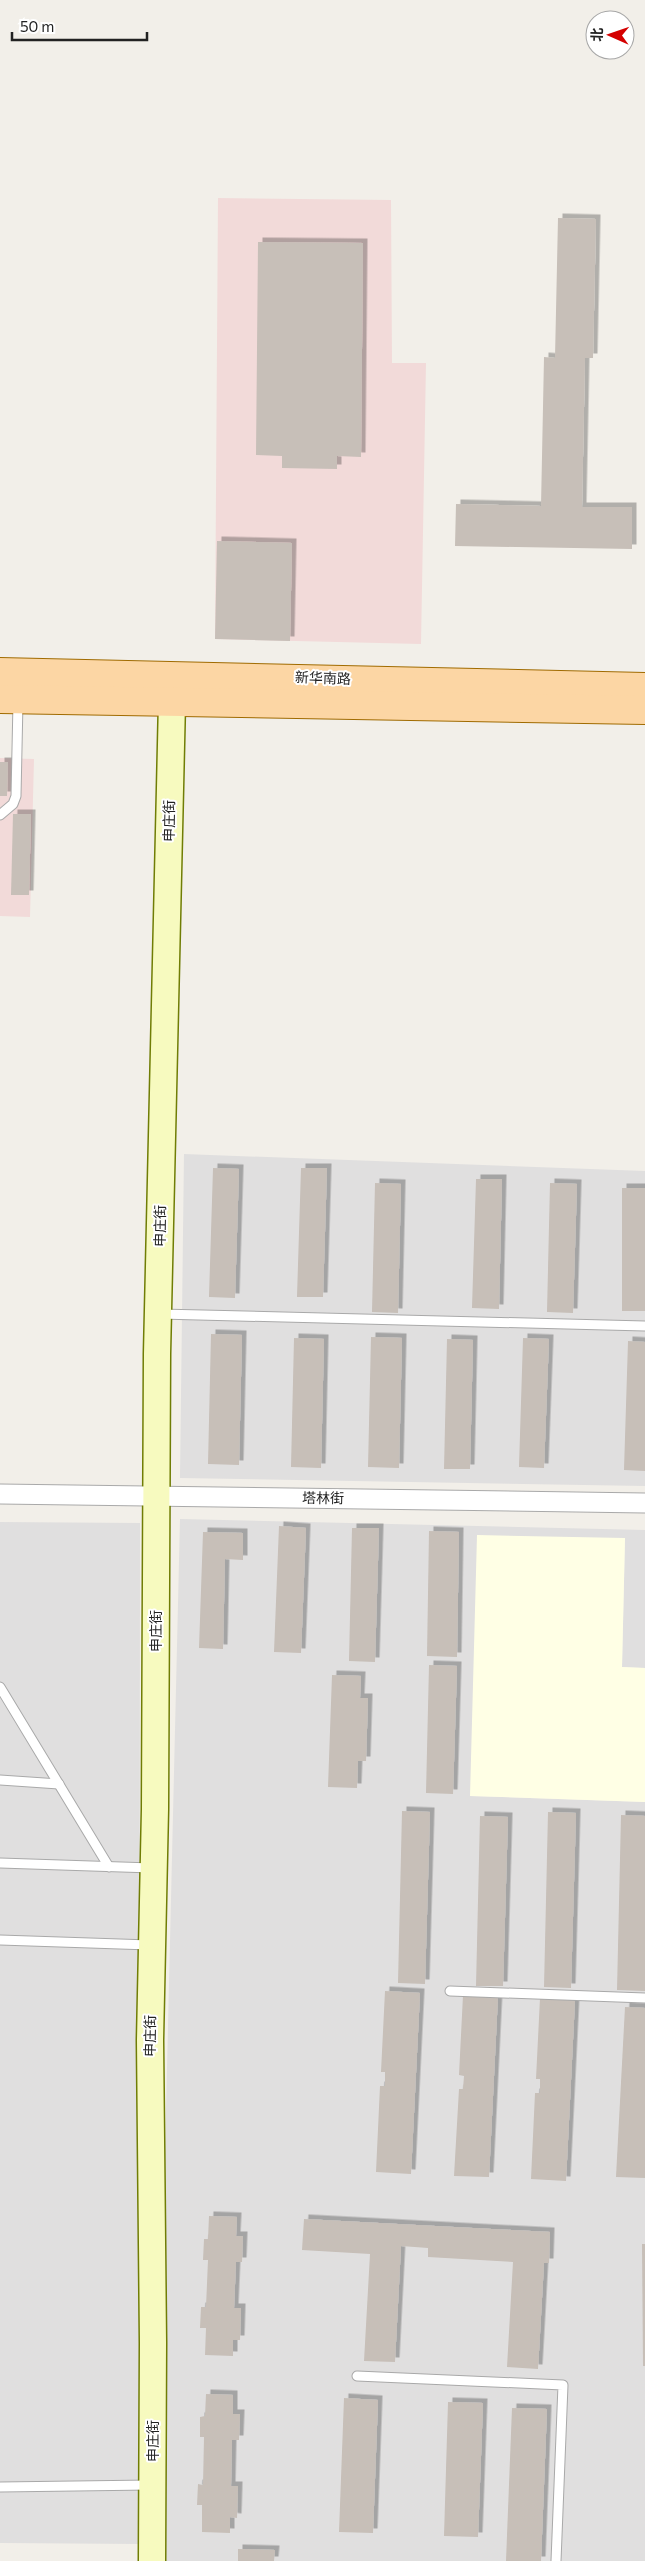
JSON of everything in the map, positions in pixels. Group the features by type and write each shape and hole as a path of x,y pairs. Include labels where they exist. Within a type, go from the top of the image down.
{"main road":[{"name":"新华南路","path":"0,672 645,687"},
{"name":"新华南路","path":"9,699 645,710"}],"street":[{"name":"申庄街","path":"152,2561 150,2040 154,1868 158,1314 172,701"},
{"name":"塔林街","path":"0,1494 645,1503"}],"lane":[{"path":"0,815 13,804 16,796 9,699"},
{"path":"158,1314 645,1326"},
{"path":"0,1687 108,1867"},
{"path":"0,1780 59,1784"},
{"path":"0,1863 154,1868"},
{"path":"0,1940 152,1945"},
{"path":"450,1991 645,1998"},
{"path":"357,2376 563,2385 556,2561"},
{"path":"0,2486 152,2485"}],"shaded area":[{"path":"218,198 391,200 392,363 426,363 421,644 215,639"},
{"path":"0,758 34,759 30,917 0,916"},
{"path":"184,1154 645,1171 645,1486 180,1478"},
{"path":"180,1519 645,1530 645,1668 622,1667 625,1538 470,1796 645,1802 645,2561 161,2561 164,2195"},
{"path":"0,1522 140,1523 139,2544 0,2543"},
{"path":"477,1535 625,1538 622,1667 645,1668 645,1802 470,1796"}],"building":[{"path":"558,218 596,219 593,358 585,358 582,507 632,507 632,549 455,546 456,504 541,506 544,357 555,358"},
{"path":"258,242 363,243 361,457 337,456 337,469 282,468 282,456 256,455"},
{"path":"217,541 292,543 290,641 215,639"},
{"path":"0,762 8,762 7,796 0,796"},
{"path":"13,814 31,814 29,895 11,895"},
{"path":"213,1168 239,1169 235,1298 209,1297"},
{"path":"301,1168 327,1168 323,1297 297,1297"},
{"path":"476,1179 502,1179 499,1309 472,1308"},
{"path":"375,1183 401,1184 398,1313 372,1312"},
{"path":"550,1183 577,1184 573,1313 547,1312"},
{"path":"622,1188 645,1188 645,1311 622,1311"},
{"path":"211,1334 242,1335 239,1465 208,1464"},
{"path":"371,1337 402,1338 399,1468 368,1467"},
{"path":"294,1338 324,1339 321,1468 291,1467"},
{"path":"523,1338 549,1339 544,1468 519,1467"},
{"path":"447,1339 473,1340 470,1469 444,1469"},
{"path":"628,1341 645,1342 645,1471 624,1470"},
{"path":"279,1526 306,1528 301,1653 274,1652"},
{"path":"352,1528 379,1528 375,1662 349,1661"},
{"path":"429,1531 459,1532 457,1657 427,1656"},
{"path":"203,1532 243,1533 243,1560 225,1559 223,1649 199,1648"},
{"path":"429,1665 457,1666 453,1794 426,1793"},
{"path":"332,1675 361,1676 360,1698 368,1698 366,1761 358,1761 357,1788 328,1787"},
{"path":"402,1811 430,1812 425,1984 398,1983"},
{"path":"548,1812 576,1813 571,1988 544,1987"},
{"path":"621,1815 645,1816 645,1991 617,1990"},
{"path":"480,1816 508,1817 503,1986 476,1986"},
{"path":"385,1991 420,1993 411,2174 376,2172 380,2086 385,2086 385,2072 381,2072"},
{"path":"463,1995 498,1996 489,2177 454,2176 459,2089 463,2089 464,2076 459,2075"},
{"path":"540,1998 575,2000 566,2181 531,2179 535,2093 540,2093 540,2079 536,2079"},
{"path":"625,2007 645,2008 645,2178 616,2177"},
{"path":"209,2216 237,2217 236,2236 243,2236 242,2262 236,2262 234,2308 241,2308 240,2340 233,2340 233,2356 205,2355 206,2328 200,2328 201,2307 206,2307 208,2260 203,2260 204,2239 208,2239"},
{"path":"304,2219 550,2232 549,2263 544,2263 538,2369 507,2367 513,2262 428,2257 428,2248 401,2246 395,2362 364,2361 370,2254 302,2250"},
{"path":"642,2244 645,2244 645,2366 643,2366"},
{"path":"206,2394 233,2395 233,2414 240,2414 239,2440 232,2440 231,2486 238,2486 237,2518 230,2517 230,2533 202,2532 202,2505 197,2505 198,2484 203,2485 204,2437 200,2437 200,2417 205,2416"},
{"path":"344,2398 378,2400 373,2533 339,2532"},
{"path":"448,2402 483,2403 478,2537 444,2536"},
{"path":"512,2408 547,2409 541,2561 506,2561"},
{"path":"238,2549 275,2550 274,2561 238,2561"}]}
